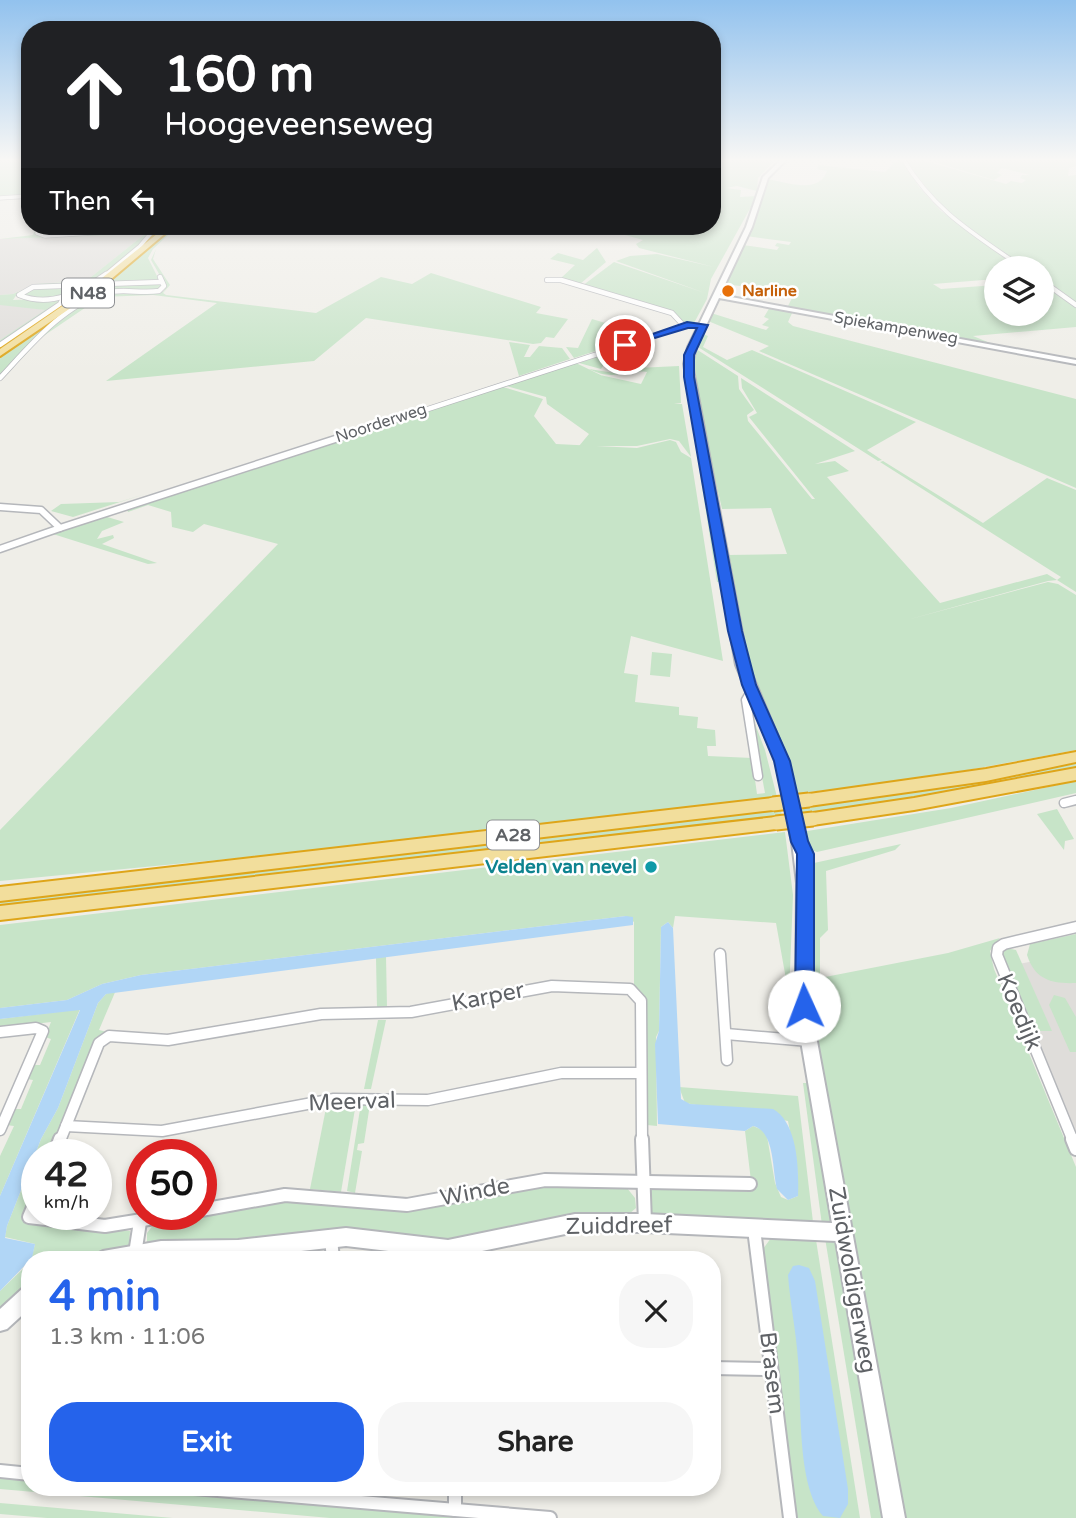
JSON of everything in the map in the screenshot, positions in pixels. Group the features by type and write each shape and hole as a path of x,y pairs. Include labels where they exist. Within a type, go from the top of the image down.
{"highway":[{"name":"N48","path":"0,353 100,284 160,235"},
{"name":"A28","path":"0,893 809,800 986,775 1076,757"},
{"name":"A28","path":"0,914 813,819 927,802 1076,774"}],"main road":[{"name":"Zuidwoldigerweg","path":"747,230 689,355 689,377 735,631 751,690 782,761 798,836 804,873 803,989 809,1041 894,1518"},
{"name":"Spiekampenweg","path":"717,296 1076,362"},
{"name":"Zuiddreef","path":"461,1251 575,1223 645,1223 844,1232"},
{"name":"Zuiddreef","path":"255,1251 331,1238 353,1237 432,1251"},
{"path":"0,1322 21,1303"}],"street":[{"path":"969,230 1006,256"},
{"path":"87,285 33,287 19,293 25,298 64,297 77,293 100,276 149,235"},
{"path":"0,378 44,332 93,298 116,291 153,293 164,288 161,279 104,284"},
{"path":"547,280 561,281 673,313 684,326"},
{"path":"1054,290 1076,305"},
{"path":"0,345 60,304 64,297"},
{"name":"Noorderweg","path":"0,549 684,326 703,325"},
{"path":"0,507 41,510 60,528"},
{"path":"751,690 746,700 758,776"},
{"path":"1064,803 1076,800"},
{"name":"Koedijk","path":"1076,927 1004,944 998,948 997,955 1076,1149"},
{"path":"720,954 727,1060"},
{"name":"Karper","path":"66,1126 99,1043 109,1037 168,1040 321,1014 411,1012 552,986 629,989 635,991 641,1001 639,1073 645,1223"},
{"path":"0,1032 36,1028 43,1031 0,1130"},
{"path":"726,1034 809,1041"},
{"name":"Meerval","path":"66,1126 116,1131 162,1131 334,1099 428,1100 561,1073 639,1073"},
{"path":"61,1139 66,1126"},
{"name":"Winde","path":"217,1207 285,1195 407,1205 545,1180 632,1184 643,1180 750,1184"},
{"name":"Brasem","path":"754,1227 790,1518"},
{"path":"135,1251 139,1230"},
{"path":"331,1238 332,1251"},
{"path":"721,1368 771,1369"},
{"path":"0,1471 21,1473"},
{"path":"346,1496 455,1510 550,1518"},
{"path":"455,1496 455,1510"}],"shaded area":[{"path":"144,235 86,281 35,284 13,294 0,295 0,239"},
{"path":"5,304 46,310 0,340 0,305"},
{"path":"1076,953 1076,1138 1003,967"}],"green space":[{"path":"721,230 738,230 711,279 707,299 694,323 683,323 675,313 582,286 614,262 705,293 616,261 630,256 657,254 714,267 639,248 636,244 643,240 625,235 721,235"},
{"path":"749,230 967,230 1004,256 984,256 984,280 933,284 941,289 984,286 984,326 1054,326 1054,291 1076,306 1076,327 973,336 995,345 762,303 788,306 797,288 787,286 780,297 768,296 769,290 725,284 743,245 777,250 777,243 789,245 791,242 746,236"},
{"path":"972,230 1076,230 1076,304 1054,288 1054,256 1008,256"},
{"path":"33,235 46,237 41,235 116,235 0,239"},
{"path":"144,235 148,235 146,238 158,235 125,262 0,351 0,346 89,283 58,296 40,298 22,296 29,287 24,289 35,284 86,281"},
{"path":"163,235 168,235 153,249 148,258 162,286 160,290 111,292 83,302 45,332 0,377 0,355"},
{"path":"597,248 606,262 580,284 560,279 575,265 550,259 558,253 583,260"},
{"path":"156,249 153,259 170,285 163,293 166,295 316,313 381,277 412,284 431,273 541,307 536,313 568,319 554,338 546,337 541,343 533,344 366,318 314,361 106,381 217,303 153,295 101,297 42,337 0,381 49,329 82,305 110,293 151,294 164,291 166,286 151,260"},
{"path":"19,291 13,300 60,298 62,301 0,344 0,340 45,310 0,305 0,295"},
{"path":"770,307 793,311 788,322 793,326 1076,399 1076,488 759,351 769,346 708,321 711,313 766,330 769,327 762,325 769,319 764,317"},
{"path":"592,319 645,335 574,358 566,347 578,348"},
{"path":"703,334 708,336 703,347 727,360 752,350 916,422 867,450 882,460 878,461 698,347"},
{"path":"509,342 530,345 524,357 530,357 539,346 562,348 570,359 519,376"},
{"path":"696,349 738,376 739,389 754,410 747,415 748,421 812,499 815,499 749,417 757,413 742,388 741,378 855,451 815,464 835,461 849,471 827,477 940,603 1047,574 1057,580 1048,581 907,620 1048,582 1058,584 1076,595 1076,750 925,778 793,794 746,658 727,555 787,554 771,508 722,509 694,385 697,381 694,365"},
{"path":"603,355 650,362 637,368 679,366 681,403 674,404 682,404 691,457 679,441 670,439 637,446 579,446 589,434 547,404 546,397 506,386 576,363 601,375 641,384 647,372 621,374 625,366 623,363 605,363 601,369 579,363"},
{"path":"686,361 725,582 717,582 683,366"},
{"path":"589,369 621,374 606,375"},
{"path":"503,387 543,399 534,416 556,444 637,448 670,440 676,442 681,452 691,458 723,661 631,636 624,673 638,675 635,702 679,707 679,715 698,717 697,728 715,730 716,746 707,746 708,756 752,758 757,794 765,793 749,708 765,750 777,797 311,851 0,881 0,830 278,544 204,524 193,532 172,527 171,512 148,505 128,512 126,508"},
{"path":"883,461 983,523 1047,478 1076,490 1076,592 1057,580 1061,577 880,462"},
{"path":"145,494 73,517 51,511 61,504 119,502"},
{"path":"104,516 124,522 102,531 97,539 113,535 114,538 102,544 157,563 148,564 53,534"},
{"path":"652,652 672,654 670,677 650,675"},
{"path":"1076,761 1076,769 904,801 798,815 796,808 984,780"},
{"path":"1076,781 1076,793 817,852 806,848 801,832 951,808"},
{"path":"1057,809 1074,839 1065,841 1064,850 1037,814"},
{"path":"781,810 782,817 0,906 0,898"},
{"path":"785,832 793,895 789,996 776,923 675,916 673,928 668,922 661,927 659,1031 656,1037 657,1126 647,1125 643,996 634,988 634,922 626,916 141,975 102,984 67,1000 0,1008 0,925"},
{"path":"901,844 895,850 826,871 828,930 820,938 820,978 948,953 1000,938 990,951 994,969 1076,1167 1076,1518 905,1518 809,998 811,867 814,863"},
{"path":"1076,934 1076,983 1052,981 1035,970 1027,955 1030,944"},
{"path":"1006,948 1016,950 1052,1031 1031,1031 1001,955"},
{"path":"386,956 387,1008 377,1008 376,958"},
{"path":"116,990 99,1030 107,1032 57,1139 41,1139 58,1108 98,1003 106,994"},
{"path":"1054,995 1065,998 1076,1017 1076,1052 1070,1052 1049,1005"},
{"path":"80,1009 24,1139 21,1139 21,1147 0,1196 0,1156 14,1126 6,1125 13,1109 21,1109 33,1080 27,1079 33,1065 40,1065 51,1039 45,1037 51,1022 0,1028 0,1019"},
{"path":"378,1020 386,1020 371,1089 364,1089"},
{"path":"803,1083 811,1083 835,1216 827,1225 822,1225"},
{"path":"679,1087 798,1096 813,1222 651,1215 650,1186 751,1181 745,1131 753,1126 765,1131 767,1136 775,1183 781,1197 788,1200 798,1196 798,1176 788,1121 685,1103"},
{"path":"327,1103 356,1103 341,1192 310,1189"},
{"path":"361,1103 370,1104 364,1143 358,1144 357,1150 362,1151 355,1193 347,1191"},
{"path":"540,1185 627,1188 635,1198 636,1208 629,1214 454,1241 147,1246 149,1230 217,1230 217,1212 284,1200 382,1208"},
{"path":"21,1190 21,1230 130,1231 129,1245 120,1251 33,1251 35,1244 5,1237"},
{"path":"771,1238 816,1240 860,1518 796,1518 763,1249"},
{"path":"825,1238 833,1241 842,1250 888,1518 871,1518"},
{"path":"21,1271 21,1295 0,1314 0,1291"},
{"path":"0,1477 21,1478 21,1491 0,1489"},
{"path":"80,1496 219,1496 477,1518 330,1518"},
{"path":"0,1503 173,1518 47,1518 0,1514"}],"water":[{"path":"633,917 633,925 106,994 98,1003 58,1108 41,1139 25,1139 80,1010 0,1019 0,1008 67,1000 102,984 141,975"},
{"path":"668,922 673,928 681,1099 690,1104 773,1109 788,1125 792,1136 798,1173 798,1196 788,1200 777,1189 769,1143 760,1129 753,1126 745,1131 658,1124 655,1044 659,1031 661,927"},
{"path":"21,1147 21,1190 5,1238 35,1244 34,1251 21,1251 21,1269 0,1291 0,1196"},
{"path":"793,1266 809,1268 815,1281 848,1489 848,1504 840,1518 823,1516 814,1502 804,1464 797,1349 788,1275"}],"place":[{"name":"Narline","path":"728,291"},
{"name":"Velden van nevel","path":"651,867"}],"route":[{"path":"625,345 687,325 703,325 689,355 689,377 735,631 749,685 782,761 799,842 807,865 804,873 804,1006"}]}
